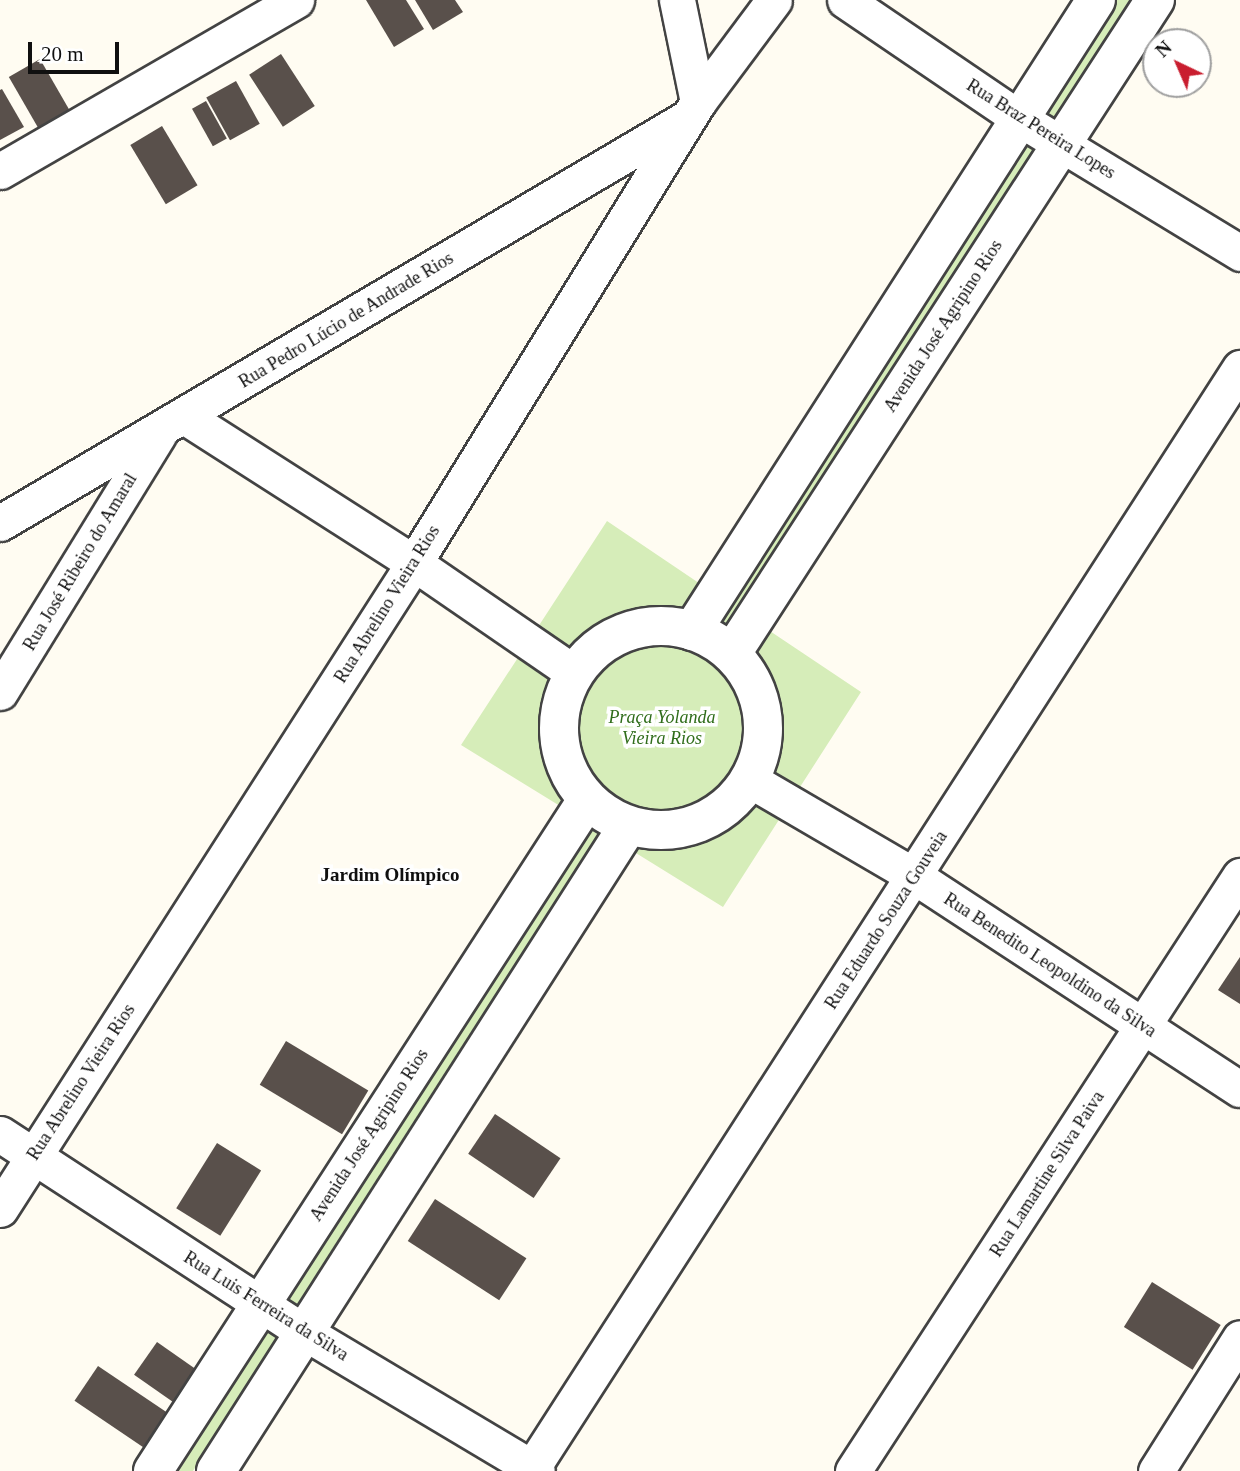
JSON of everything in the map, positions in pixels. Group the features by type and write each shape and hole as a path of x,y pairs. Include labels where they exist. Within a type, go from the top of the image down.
{"street":[{"path":"677,0 694,109"},
{"name":"Rua Abrelino Vieira Rios","path":"0,1209 414,563 694,109 774,0"},
{"name":"Rua Braz Pereira Lopes","path":"845,0 1020,119 1240,253"},
{"path":"692,631 1096,0"},
{"name":"Avenida José Agripino Rios","path":"732,653 1154,0"},
{"path":"0,171 285,3"},
{"name":"Rua Pedro Lúcio de Andrade Rios","path":"0,523 172,424 694,109"},
{"name":"Rua Eduardo Souza Gouveia","path":"533,1470 1240,368"},
{"path":"172,424 414,563 574,673"},
{"name":"Rua José Ribeiro do Amaral","path":"0,692 172,424"},
{"path":"667,625 692,631 732,653 752,680 763,713 762,748 750,780 727,807 696,825 662,831 628,826 587,800 567,772 558,739 561,705 574,673 599,646 631,629 667,625"},
{"name":"Rua Benedito Leopoldino da Silva","path":"750,780 914,876 1240,1089"},
{"name":"Avenida José Agripino Rios","path":"153,1471 587,800"},
{"path":"216,1471 628,826"},
{"name":"Rua Lamartine Silva Paiva","path":"853,1471 1240,877"},
{"name":"Rua Luis Ferreira da Silva","path":"0,1134 304,1332 533,1470"},
{"path":"1156,1471 1240,1338"}],"green space":[{"name":"Praça Yolanda Vieira Rios","path":"1113,0 1135,0 743,613 861,692 723,907 602,832 193,1471 172,1471 586,822 461,745 607,521 727,602"}],"building":[{"path":"366,0 406,0 424,29 394,47"},
{"path":"415,0 455,0 463,12 433,30"},
{"path":"281,54 315,106 283,127 249,75"},
{"path":"40,59 72,114 41,132 9,77"},
{"path":"236,81 260,124 230,140 206,97"},
{"path":"2,89 24,127 0,140 0,90"},
{"path":"206,101 227,139 213,146 192,109"},
{"path":"162,126 198,185 166,204 130,145"},
{"path":"1240,957 1240,1004 1218,990"},
{"path":"286,1041 368,1090 342,1134 260,1085"},
{"path":"495,1114 560,1158 534,1198 468,1154"},
{"path":"217,1143 261,1171 220,1236 176,1208"},
{"path":"435,1199 526,1258 499,1300 408,1241"},
{"path":"1152,1282 1221,1325 1193,1370 1124,1327"},
{"path":"157,1342 202,1374 179,1406 134,1375"},
{"path":"98,1366 169,1414 146,1449 75,1401"}],"district":[{"name":"Jardim Olímpico","path":"390,875"}]}
